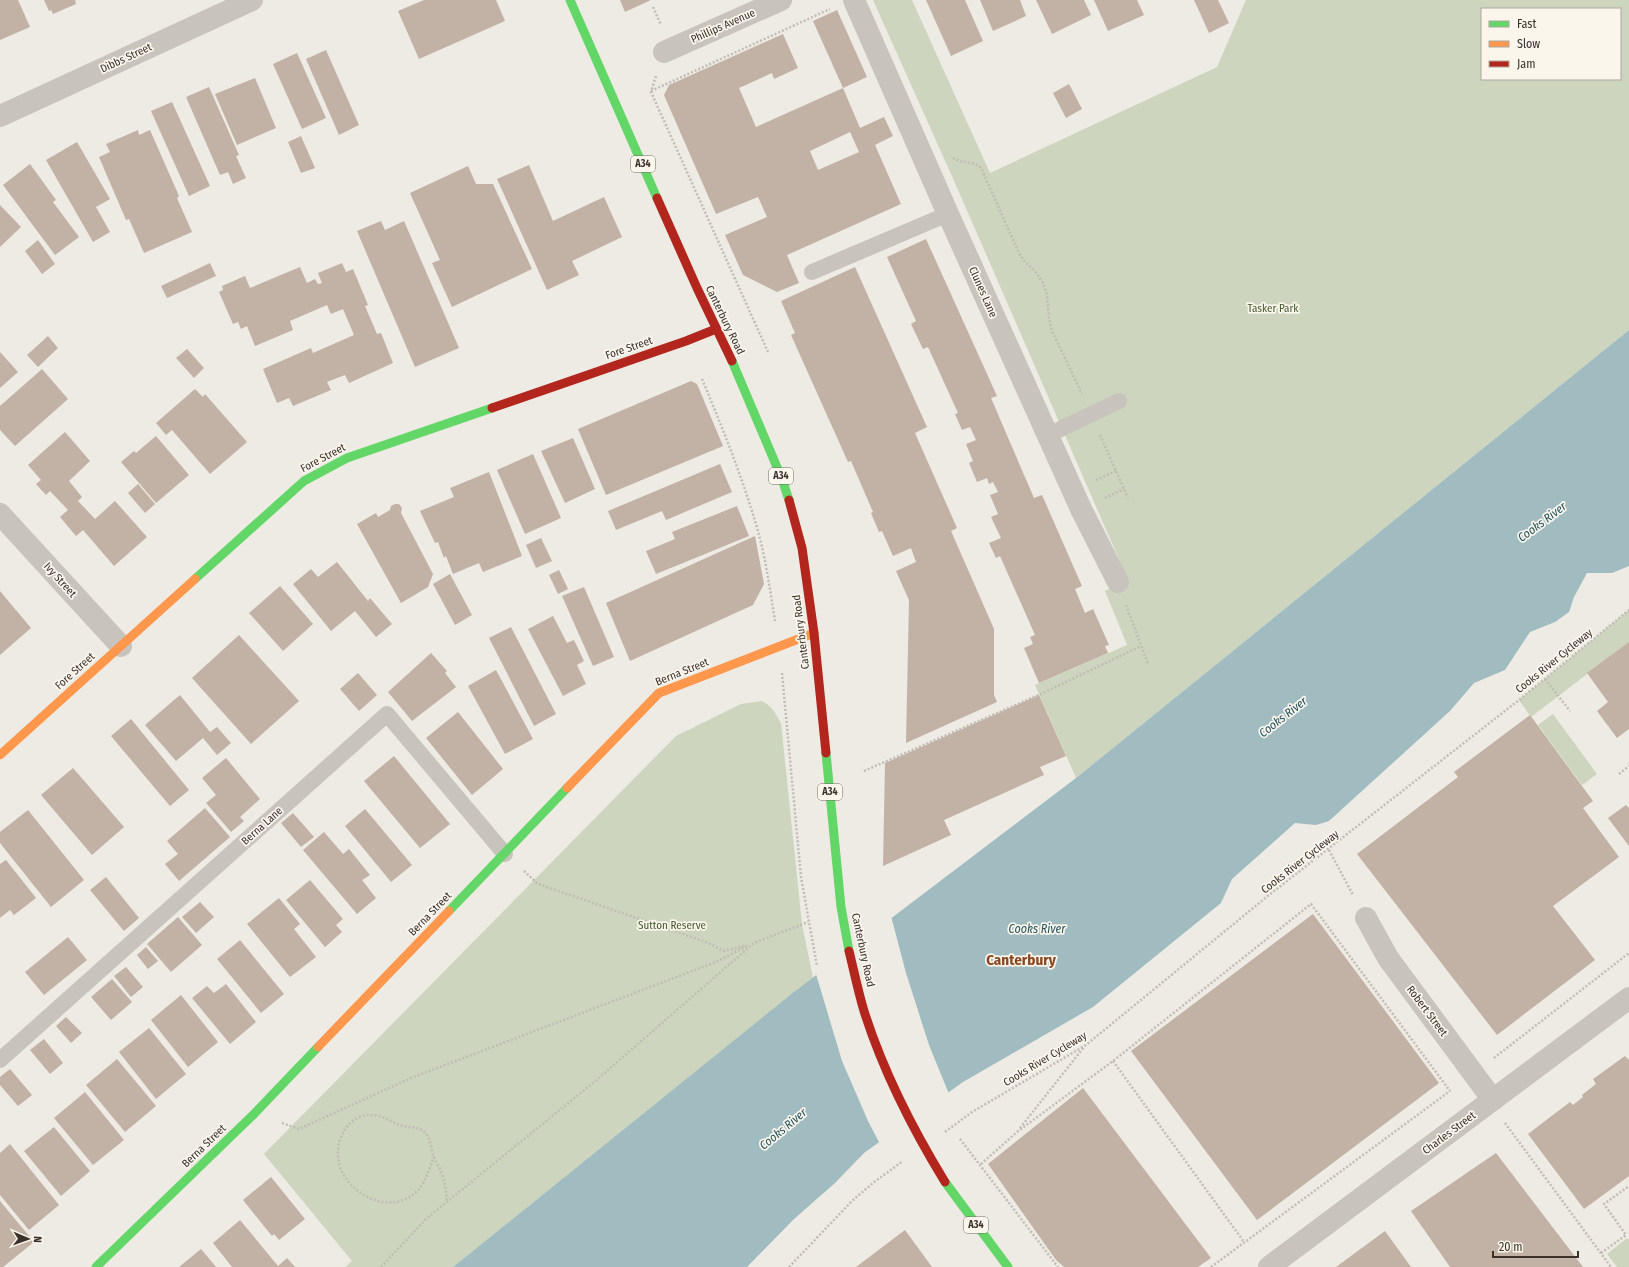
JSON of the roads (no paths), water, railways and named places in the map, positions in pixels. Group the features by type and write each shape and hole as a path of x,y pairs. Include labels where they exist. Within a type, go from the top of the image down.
{"main road":[{"name":"Canterbury Road","path":"570,0 696,288 737,372 782,479 802,548 814,633 840,891 849,951 864,1009 877,1047 923,1148 945,1182 1008,1267"},
{"name":"Fore Street","path":"0,756 304,481 341,461 686,341 716,329"},
{"name":"Berna Street","path":"96,1267 254,1114 659,693 814,633"}],"street":[{"name":"Dibbs Street","path":"0,116 252,0"},
{"name":"Phillips Avenue","path":"664,52 781,0"},
{"name":"Clunes Lane","path":"854,0 948,214 1081,508 1118,582"},
{"name":"Ivy Street","path":"0,514 121,646"},
{"name":"Robert Street","path":"1366,918 1392,963 1493,1100"},
{"name":"Charles Street","path":"1269,1267 1629,998"}],"lane":[{"path":"812,272 948,214"},
{"path":"1048,435 1119,401"},
{"name":"Berna Lane","path":"0,1060 387,714 505,854"}],"water":[{"name":"Cooks River","path":"1629,330 1629,566 1612,573 1587,573 1574,597 1569,612 1555,622 1530,632 1505,670 1474,683 1450,711 1329,821 1316,825 1295,823 1232,879 1221,903 1093,1007 963,1082 864,1153 835,1183 794,1219 747,1267 453,1267 794,992 1076,778"}],"district":[{"name":"Canterbury","path":"1021,960"}],"park label":[{"name":"Tasker Park","path":"1273,308"},
{"name":"Sutton Reserve","path":"672,925"}]}
